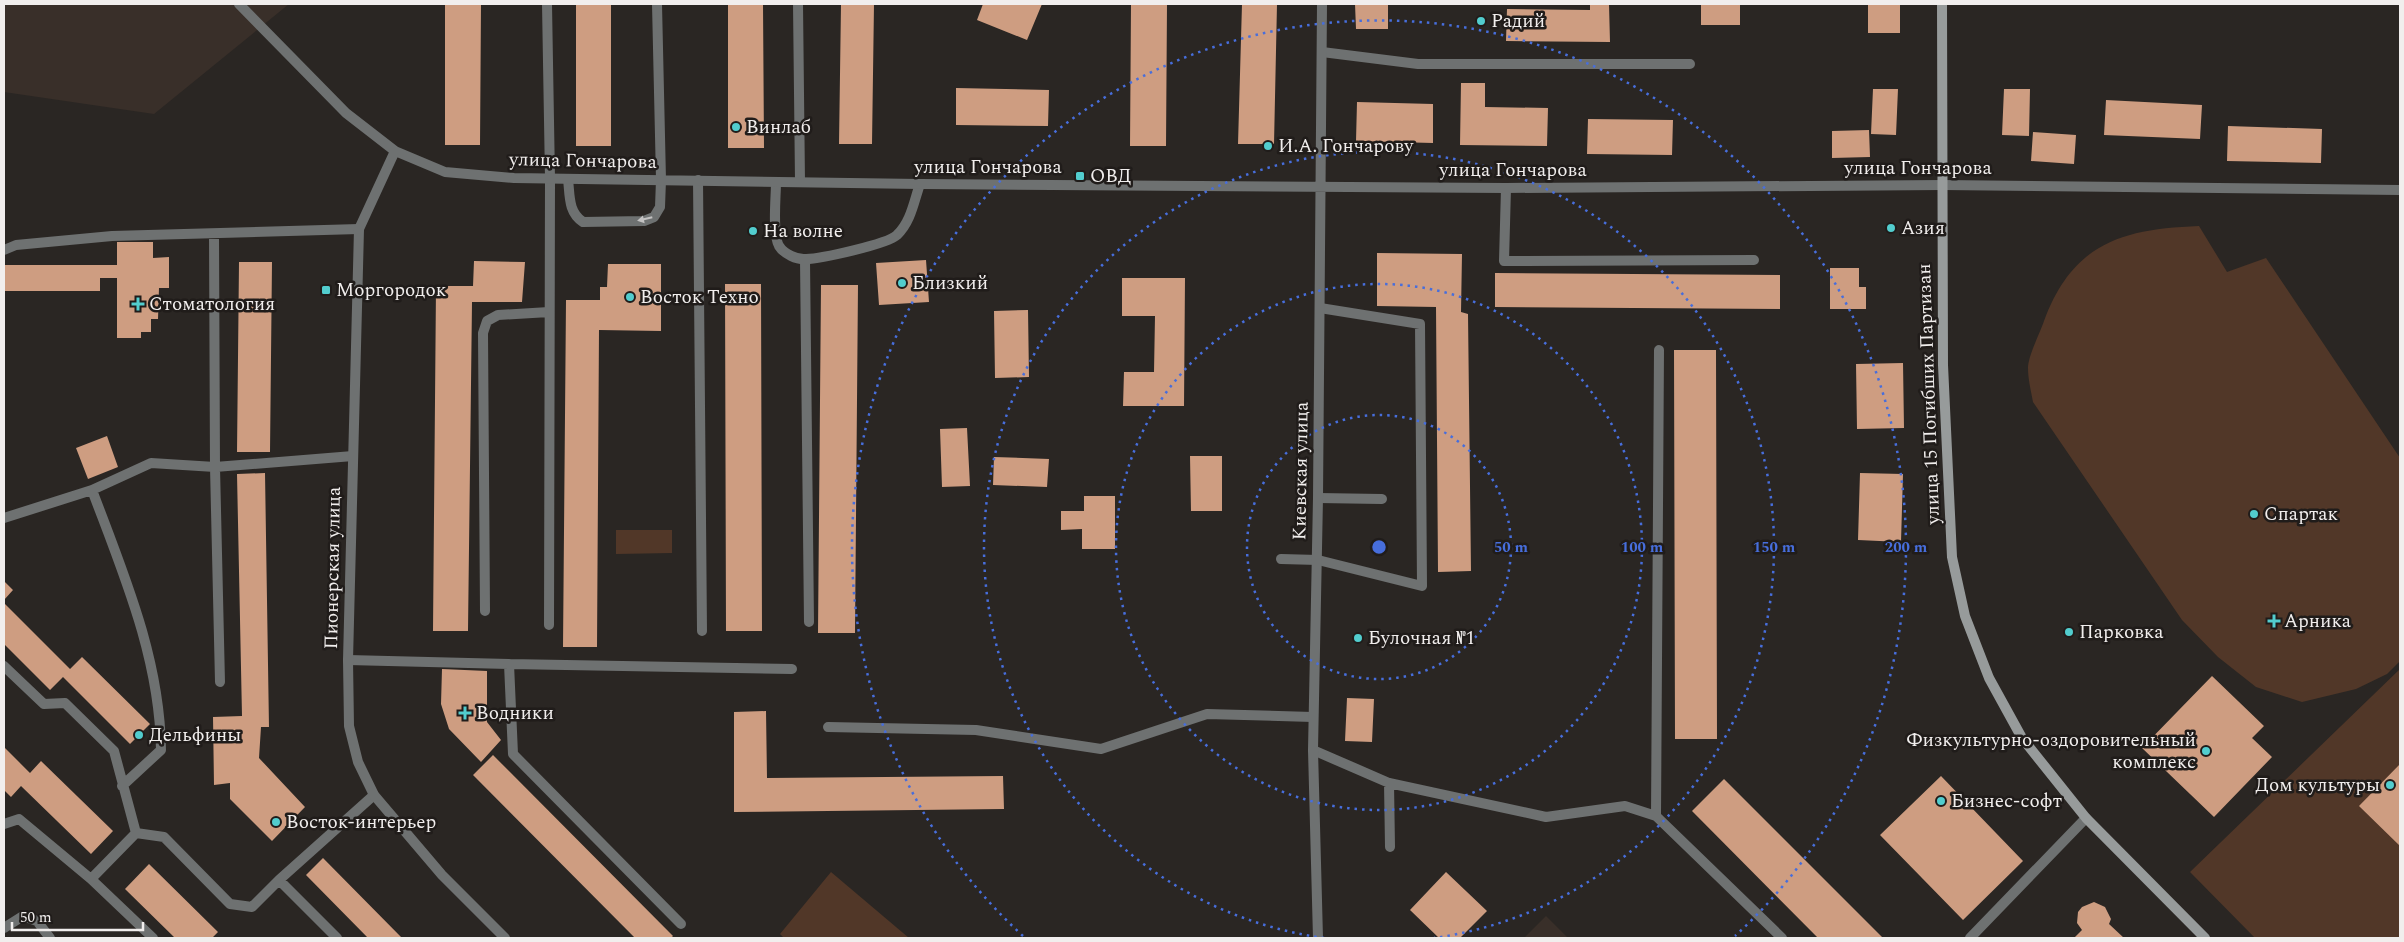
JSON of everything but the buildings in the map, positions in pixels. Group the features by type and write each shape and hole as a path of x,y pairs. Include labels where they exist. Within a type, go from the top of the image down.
{"street":[{"name":"улица Гончарова","path":"239,4 346,113 395,151 444,172 550,179 920,184 1506,188 1942,184 2400,190"},
{"path":"547,4 550,179 549,625"},
{"path":"568,179 571,208 575,216 583,222 644,221 654,217 660,207 657,4"},
{"path":"798,4 800,182"},
{"name":"Киевская улица","path":"1318,938 1313,750 1318,560 1322,4"},
{"name":"улица 15 Погибших Партизан","path":"1942,4 1943,364 1952,557 1965,616 1989,678 2022,738 2086,818 2205,938"},
{"path":"1322,52 1418,64 1690,64"},
{"name":"Пионерская улица","path":"395,151 359,229 348,660 349,726 358,762 374,795 442,875 504,938"},
{"path":"698,180 702,631"},
{"path":"776,182 776,237 780,247 788,255 805,260 883,244 896,237 906,225 920,184"},
{"path":"1506,188 1504,261 1754,260"},
{"path":"4,250 16,245 62,239 359,229"},
{"path":"214,234 215,467 220,682"},
{"path":"805,260 809,622"},
{"path":"1281,559 1318,560 1422,586 1420,324 1320,308"},
{"path":"486,611 483,333 487,321 498,315 549,312"},
{"path":"1656,816 1660,350"},
{"path":"4,518 92,490 150,464 215,467 353,456"},
{"path":"92,490 140,617 160,707 161,750 122,786"},
{"path":"1318,498 1382,499"},
{"path":"348,660 792,669"},
{"path":"509,664 513,754 681,924"},
{"path":"4,666 44,704 65,703 114,751 136,833"},
{"path":"828,727 976,730 1101,749 1207,714 1314,717"},
{"path":"1313,750 1389,782 1546,817 1625,806 1656,816 1782,938"},
{"path":"1389,782 1390,847"},
{"path":"136,833 164,837 230,904 252,907 279,880 374,795"},
{"path":"1970,938 2086,818"},
{"path":"4,824 19,819 91,879 153,938"},
{"path":"91,879 136,833"},
{"path":"279,880 337,938"},
{"path":"4,928 22,916 37,922 50,938"}],"shaded area":[{"path":"4,4 289,4 154,114 4,92"},
{"name":"Спартак","path":"2199,226 2227,272 2266,258 2400,458 2400,661 2387,674 2356,689 2302,702 2256,687 2218,657 2182,620 2033,402 2028,372 2030,357 2056,295 2070,274 2085,257 2104,245 2146,231"},
{"path":"616,530 672,530 672,553 616,554"},
{"path":"2400,669 2400,938 2255,938 2190,872"},
{"path":"831,872 909,938 784,938 780,934"},
{"path":"1546,916 1568,938 1524,938"}],"place":[{"name":"Радий","path":"1481,21"},
{"name":"Винлаб","path":"736,127"},
{"name":"И.А. Гончарову","path":"1268,146"},
{"name":"ОВД","path":"1080,176"},
{"name":"Азия","path":"1891,228"},
{"name":"На волне","path":"753,231"},
{"name":"Близкий","path":"902,283"},
{"name":"Моргородок","path":"326,290"},
{"name":"Восток Техно","path":"630,297"},
{"name":"Стоматология","path":"138,304"},
{"name":"Спартак","path":"2254,514"},
{"name":"Арника","path":"2274,621"},
{"name":"Парковка","path":"2069,632"},
{"name":"Булочная №1","path":"1358,638"},
{"name":"Водники","path":"465,713"},
{"name":"Дельфины","path":"139,735"},
{"name":"Физкультурно-оздоровительный комплекс","path":"2206,751"},
{"name":"Дом культуры","path":"2390,785"},
{"name":"Бизнес-софт","path":"1941,801"},
{"name":"Восток-интерьер","path":"276,822"}]}
